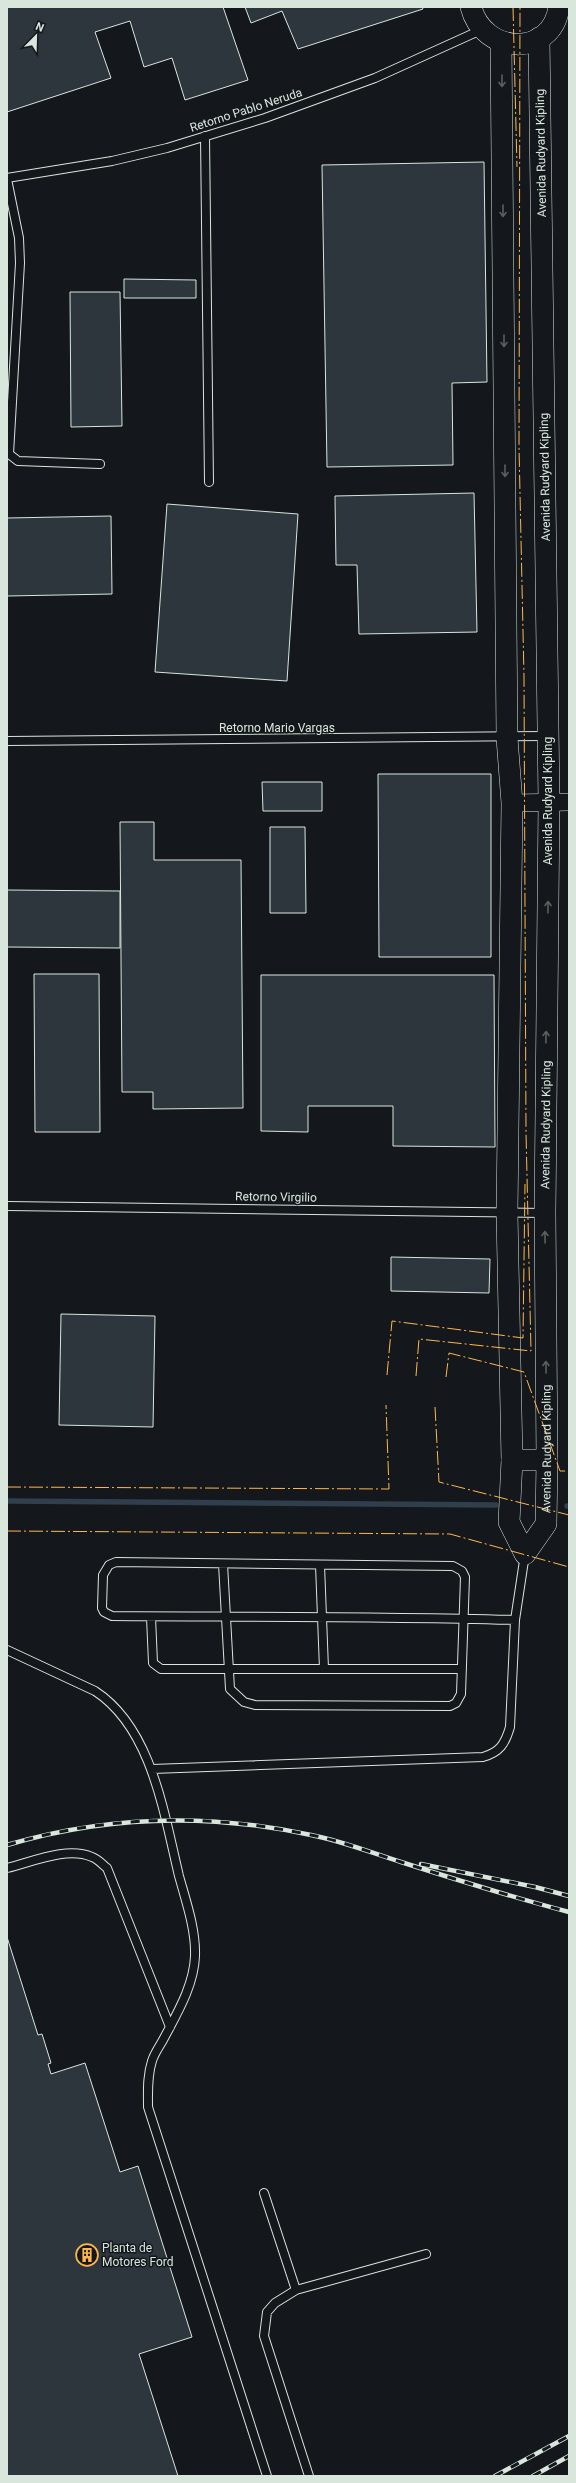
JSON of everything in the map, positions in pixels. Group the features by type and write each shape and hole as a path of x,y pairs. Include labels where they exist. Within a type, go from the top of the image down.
{"street":[{"path":"471,7 474,18 481,30 501,42 521,44 555,23"},
{"name":"Avenida Rudyard Kipling","path":"525,1554 546,1524 547,1460 545,1213 559,802 548,736 555,23"},
{"path":"501,42 507,738 512,802 507,1212 512,1460 509,1522 525,1554"},
{"path":"512,802 559,802"},
{"path":"512,1460 547,1460"}],"lane":[{"name":"Retorno Pablo Neruda","path":"7,179 112,161 205,136 376,78 481,30"},
{"path":"205,136 209,482"},
{"path":"7,179 19,238 20,263 9,454 18,461 100,464"},
{"name":"Retorno Mario Vargas","path":"7,741 507,738 548,736"},
{"name":"Retorno Virgilio","path":"7,1206 545,1213"},
{"path":"152,1769 483,1757 496,1753 506,1743 510,1727 515,1620 525,1554"},
{"path":"223,1564 225,1617 230,1689 244,1702 255,1705 450,1706 456,1703 461,1694 464,1619 466,1577 458,1568 116,1562 109,1565 103,1576 104,1612 112,1616 151,1616 225,1617 324,1618 464,1619 515,1620"},
{"path":"320,1565 324,1618 324,1669"},
{"path":"151,1616 153,1663 157,1668 462,1669"},
{"path":"7,1650 75,1681 108,1700 121,1713 152,1769 189,1915 195,1956 191,1979 181,2006 152,2061 148,2085 148,2106 267,2476"},
{"path":"7,1868 64,1854 82,1854 93,1857 107,1868 170,2027"},
{"path":"264,2193 296,2290"},
{"path":"309,2476 264,2336 263,2325 267,2312 276,2303 296,2290 426,2254"}],"building":[{"path":"7,7 223,7 248,80 185,100 172,58 144,67 130,21 95,32 111,78 7,112"},
{"path":"245,7 422,7 423,9 298,49 282,11 251,23"},
{"path":"484,162 487,382 452,383 453,465 327,467 322,165"},
{"path":"124,279 196,280 196,298 124,298"},
{"path":"70,292 120,292 122,426 71,427"},
{"path":"474,493 477,632 359,634 357,565 336,565 335,496"},
{"path":"167,504 298,514 287,681 155,672"},
{"path":"111,516 112,594 7,596 7,518"},
{"path":"378,774 491,774 491,957 379,957"},
{"path":"262,782 322,782 322,811 263,811"},
{"path":"120,822 154,822 154,860 241,860 243,1108 153,1109 153,1092 122,1092"},
{"path":"270,827 305,827 306,913 270,913"},
{"path":"7,890 120,891 120,948 7,947"},
{"path":"34,974 99,974 100,1132 35,1132"},
{"path":"261,975 494,975 495,1147 393,1146 393,1106 308,1106 308,1132 261,1131"},
{"path":"391,1257 490,1259 489,1293 391,1291"},
{"path":"61,1314 155,1316 153,1427 59,1425"},
{"name":"Planta de Motores Ford","path":"7,1937 38,2035 42,2034 51,2063 48,2064 51,2074 85,2063 120,2172 138,2166 192,2337 139,2354 178,2476 7,2476"}],"waterway":[{"path":"7,1501 496,1505"}],"railway":[{"path":"7,1845 45,1835 120,1823 158,1820 234,1823 273,1828 334,1840 464,1882 569,1912"},
{"path":"421,1864 535,1887 569,1896"},
{"path":"495,2476 569,2436"},
{"path":"533,2476 569,2456"}],"power":[{"path":"513,7 517,167"},
{"path":"416,1376 419,1339 531,1351 526,1132 524,677 519,447 520,7"},
{"path":"387,1375 392,1321 523,1338 525,1184"},
{"path":"446,1377 449,1353 524,1372 560,1471 569,1471"},
{"path":"7,1487 389,1489 386,1405"},
{"path":"435,1407 439,1482 569,1515"},
{"path":"7,1531 450,1534 569,1567"}],"place":[{"name":"Planta de Motores Ford","path":"87,2255"}]}
